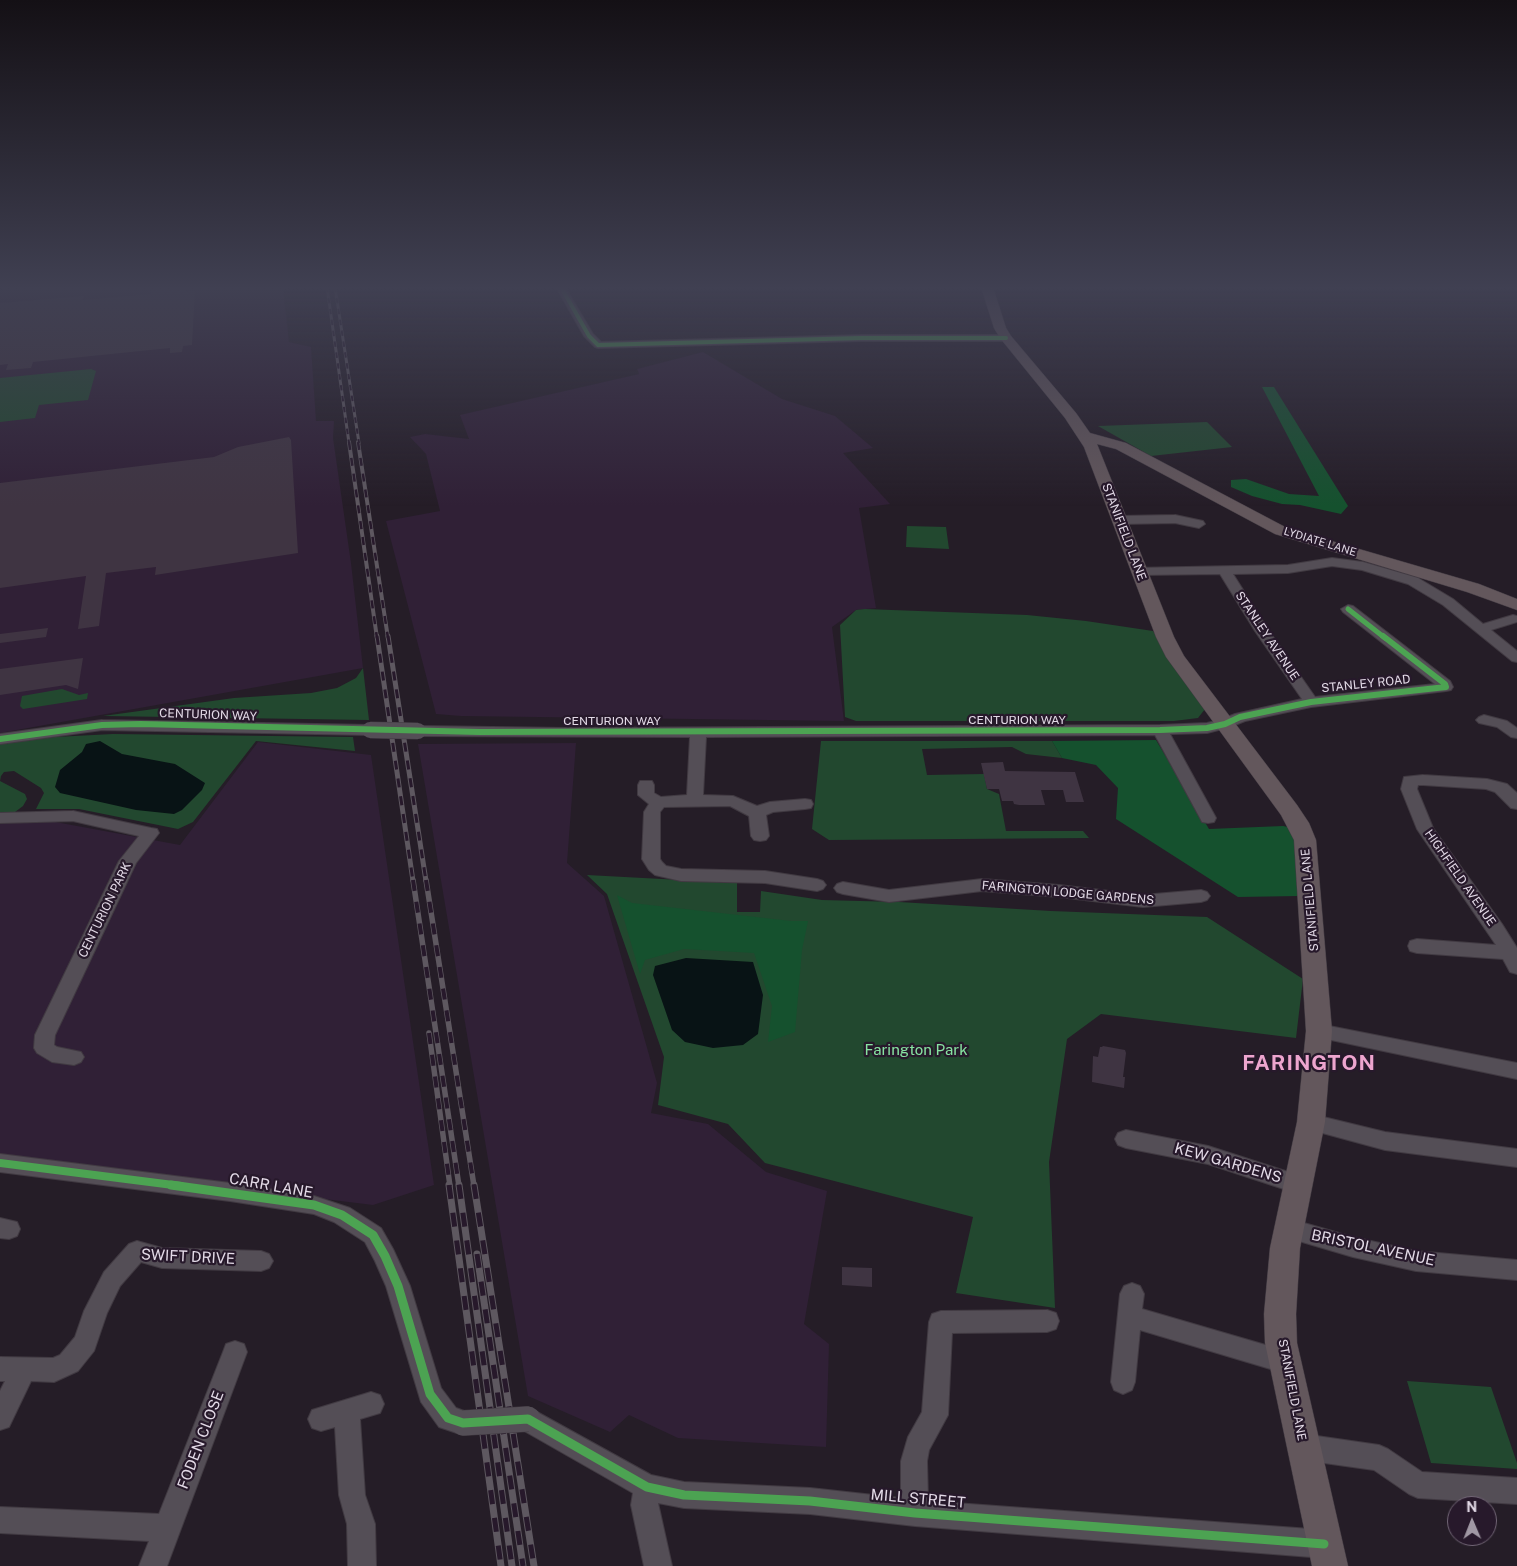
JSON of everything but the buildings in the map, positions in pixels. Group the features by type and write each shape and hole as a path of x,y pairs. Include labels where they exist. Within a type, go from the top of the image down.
{"main road":[{"name":"STANIFIELD LANE","path":"1023,360 1088,442 1165,638 1175,657 1289,810 1298,823 1305,840 1319,1031 1311,1122 1285,1248 1280,1314 1284,1361 1327,1555"},
{"name":"LYDIATE LANE","path":"1088,442 1134,454 1282,531 1473,588 1515,612"}],"street":[{"path":"1120,520 1175,519 1199,524"},
{"path":"1139,570 1288,569 1332,562 1362,566 1413,581 1448,602 1517,658"},
{"name":"STANLEY AVENUE","path":"1224,570 1262,631 1311,702"},
{"name":"STANLEY ROAD","path":"1225,724 1240,717 1311,702 1446,687 1446,684 1348,609"},
{"path":"1480,629 1515,612"},
{"path":"1484,720 1502,724 1517,734"},
{"name":"CENTURION WAY","path":"0,738 102,725 418,731 698,732 1160,730 1208,728 1225,724"},
{"path":"1160,730 1208,818"},
{"path":"695,799 698,732"},
{"name":"HIGHFIELD AVENUE","path":"1514,960 1496,929 1425,829 1410,789 1410,781 1423,780 1487,784 1501,788 1517,804"},
{"path":"646,785 646,795 658,802 695,799 733,801 757,813"},
{"path":"658,802 652,812 651,859 661,871 749,883 765,876 817,885"},
{"path":"757,813 770,806 805,804"},
{"path":"757,813 760,836"},
{"name":"CENTURION PARK","path":"0,818 73,816 151,833 128,861 45,1035 44,1048 52,1054 74,1057"},
{"name":"FARINGTON LODGE GARDENS","path":"843,888 889,896 936,892 968,892 982,885 1059,891 1143,901 1201,896"},
{"path":"1417,946 1514,960"},
{"path":"1319,1031 1517,1071"},
{"path":"1311,1122 1385,1141 1517,1158"},
{"name":"KEW GARDENS","path":"1126,1139 1208,1155 1299,1185"},
{"name":"CARR LANE","path":"0,1163 230,1192 314,1206 342,1215 373,1235 381,1249 398,1286 430,1394 448,1418 463,1423 528,1419"},
{"name":"BRISTOL AVENUE","path":"1290,1229 1353,1247 1416,1261 1517,1270"},
{"name":"SWIFT DRIVE","path":"11,1370 54,1370 69,1363 76,1357 85,1344 96,1310 112,1279 137,1251 162,1258 261,1261"},
{"path":"1122,1382 1131,1305 1284,1361"},
{"path":"915,1513 914,1460 917,1446 935,1416 941,1322 1047,1320"},
{"name":"FODEN CLOSE","path":"153,1566 235,1352"},
{"path":"0,1418 11,1370"},
{"path":"321,1418 371,1404"},
{"path":"347,1412 352,1494 361,1524 362,1566"},
{"name":"MILL STREET","path":"528,1419 647,1487 684,1494 810,1500 915,1513 1327,1555"},
{"path":"1303,1447 1379,1458 1418,1485 1517,1491"},
{"path":"647,1487 644,1505 658,1566"},
{"path":"0,1520 167,1528"}],"shaded area":[{"path":"0,360 312,360 316,421 334,421 333,438 351,563 363,668 0,733"},
{"path":"672,360 717,360 782,399 835,416 873,448 843,453 890,504 859,508 876,608 856,610 832,627 844,721 461,716 436,714 386,521 440,511 426,454 410,437 425,434 469,439 460,415 639,374 637,369"},
{"path":"100,741 122,754 175,764 205,783 202,790 182,810 174,814 136,810 60,793 55,787 60,770 82,752 86,744"},
{"path":"258,742 371,755 434,1185 373,1205 0,1159 0,823 50,821 180,845"},
{"path":"576,743 567,863 604,896 657,1083 651,1113 708,1124 766,1172 827,1191 804,1324 829,1344 826,1447 678,1438 629,1415 610,1432 528,1396 418,744"},
{"path":"686,958 753,962 763,995 758,1034 743,1045 713,1048 685,1042 672,1030 653,975 655,966"}],"green space":[{"path":"91,369 96,371 88,400 39,405 35,418 0,422 0,378"},
{"path":"1262,387 1274,387 1348,506 1341,514 1300,505 1282,504 1252,496 1231,487 1231,480 1246,479 1289,494 1319,496"},
{"path":"1207,422 1232,447 1151,456 1098,426"},
{"path":"907,526 946,527 949,549 906,547"},
{"path":"856,610 1027,615 1153,631 1203,703 1205,709 1198,718 1174,721 856,721 845,717 840,625"},
{"path":"363,668 369,720 103,716 234,698 311,693 337,688 356,678"},
{"path":"62,689 79,695 88,693 87,699 23,709 20,706 22,696"},
{"path":"113,734 353,737 355,751 256,741 193,822 178,829 79,809 36,809 44,793 41,788 14,771 4,772 0,781 0,744 55,737"},
{"path":"1156,740 1209,829 1283,826 1297,829 1299,896 1238,897 1116,819 1118,788 1096,765 1062,758 1052,741"},
{"path":"821,741 1052,741 1062,758 1026,754 1012,747 922,749 927,775 984,774 987,789 999,794 1006,831 1083,831 1089,838 829,840 812,829"},
{"path":"0,781 25,794 27,799 23,806 15,812 0,812"},
{"name":"Farington Park","path":"587,875 737,883 737,912 760,912 761,891 822,900 1207,917 1303,979 1296,1038 1101,1014 1067,1039 1049,1162 1055,1308 956,1293 973,1217 765,1163 728,1124 658,1105 664,1057 607,894"},
{"path":"617,895 632,903 791,921 808,921 802,950 795,1032 768,1042 772,1006 754,953 684,949 645,960 640,974"},
{"path":"1407,1381 1491,1387 1517,1463 1517,1469 1431,1463"}],"railway":[{"path":"337,360 349,443"},
{"path":"346,360 359,443"},
{"path":"349,442 377,638"},
{"path":"358,442 388,638"},
{"path":"377,636 413,881"},
{"path":"388,636 426,881"},
{"path":"413,880 459,1186"},
{"path":"426,880 474,1186"},
{"path":"429,1033 450,1186"},
{"path":"449,1185 501,1566"},
{"path":"459,1185 512,1566"},
{"path":"474,1185 534,1566"},
{"path":"477,1254 523,1566"}],"cycle path":[{"path":"0,739 102,725 140,724 480,732 1160,730 1207,728 1225,724 1240,717 1311,702 1446,687 1445,684 1348,609"},
{"path":"0,1163 230,1192 314,1205 342,1215 373,1235 385,1256 398,1286 430,1394 448,1418 463,1423 528,1419 647,1487 684,1495 810,1501 915,1513 1324,1544"}],"district":[{"name":"FARINGTON","path":"1309,1064"}]}
